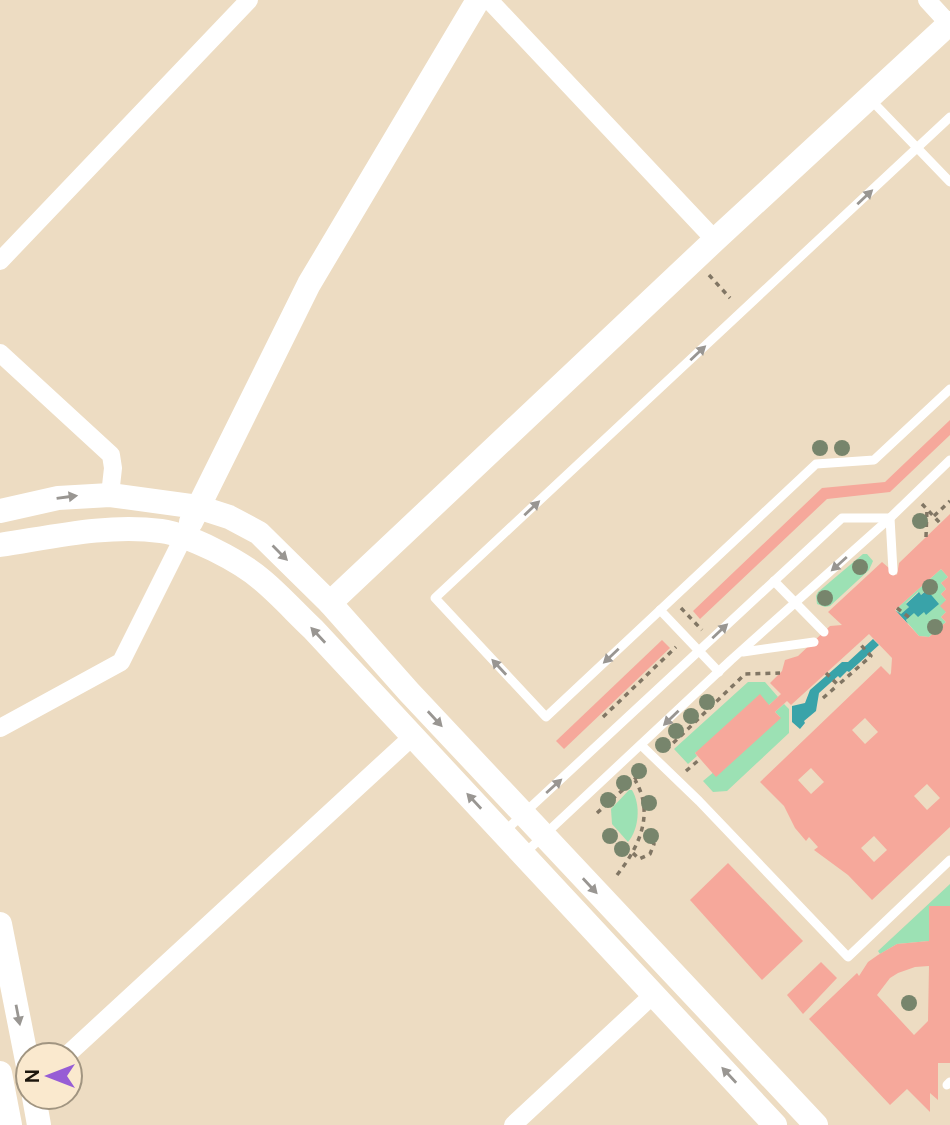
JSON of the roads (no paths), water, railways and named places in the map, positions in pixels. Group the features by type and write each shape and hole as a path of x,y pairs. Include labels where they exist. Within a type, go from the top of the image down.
{"street":[{"path":"0,261 249,0"},
{"path":"0,728 121,662 309,284 478,0"},
{"path":"489,0 715,240"},
{"path":"330,603 715,240 950,24 927,0"},
{"path":"0,353 111,455 113,468 110,495"},
{"path":"0,511 58,498 110,495 198,507 229,517 259,533 330,603 409,692 816,1125"},
{"path":"0,545 118,529 163,531 210,549 238,563 262,580 313,629 775,1125"},
{"path":"82,1041 412,737"},
{"path":"0,924 23,1041"},
{"path":"513,1125 654,994"},
{"path":"0,1073 6,1119"}],"lane":[{"path":"870,99 950,182"},
{"path":"950,117 435,598 546,717 816,464 874,460 950,389"},
{"path":"523,854 950,460"},
{"path":"503,832 842,518 890,518"},
{"path":"890,518 893,571"},
{"path":"774,581 824,632"},
{"path":"660,610 719,672"},
{"path":"741,652 814,642"},
{"path":"642,746 699,801 848,957 950,860"}],"water":[{"path":"927,590 939,604 926,615 924,612 918,617 914,613 906,620 908,624 895,610 901,614 909,607 906,604 919,592 921,595"},
{"path":"873,639 879,645 849,672 840,678 838,676 819,693 816,711 804,721 800,729 792,722 792,706 805,703 810,690 842,662 848,662"}]}
